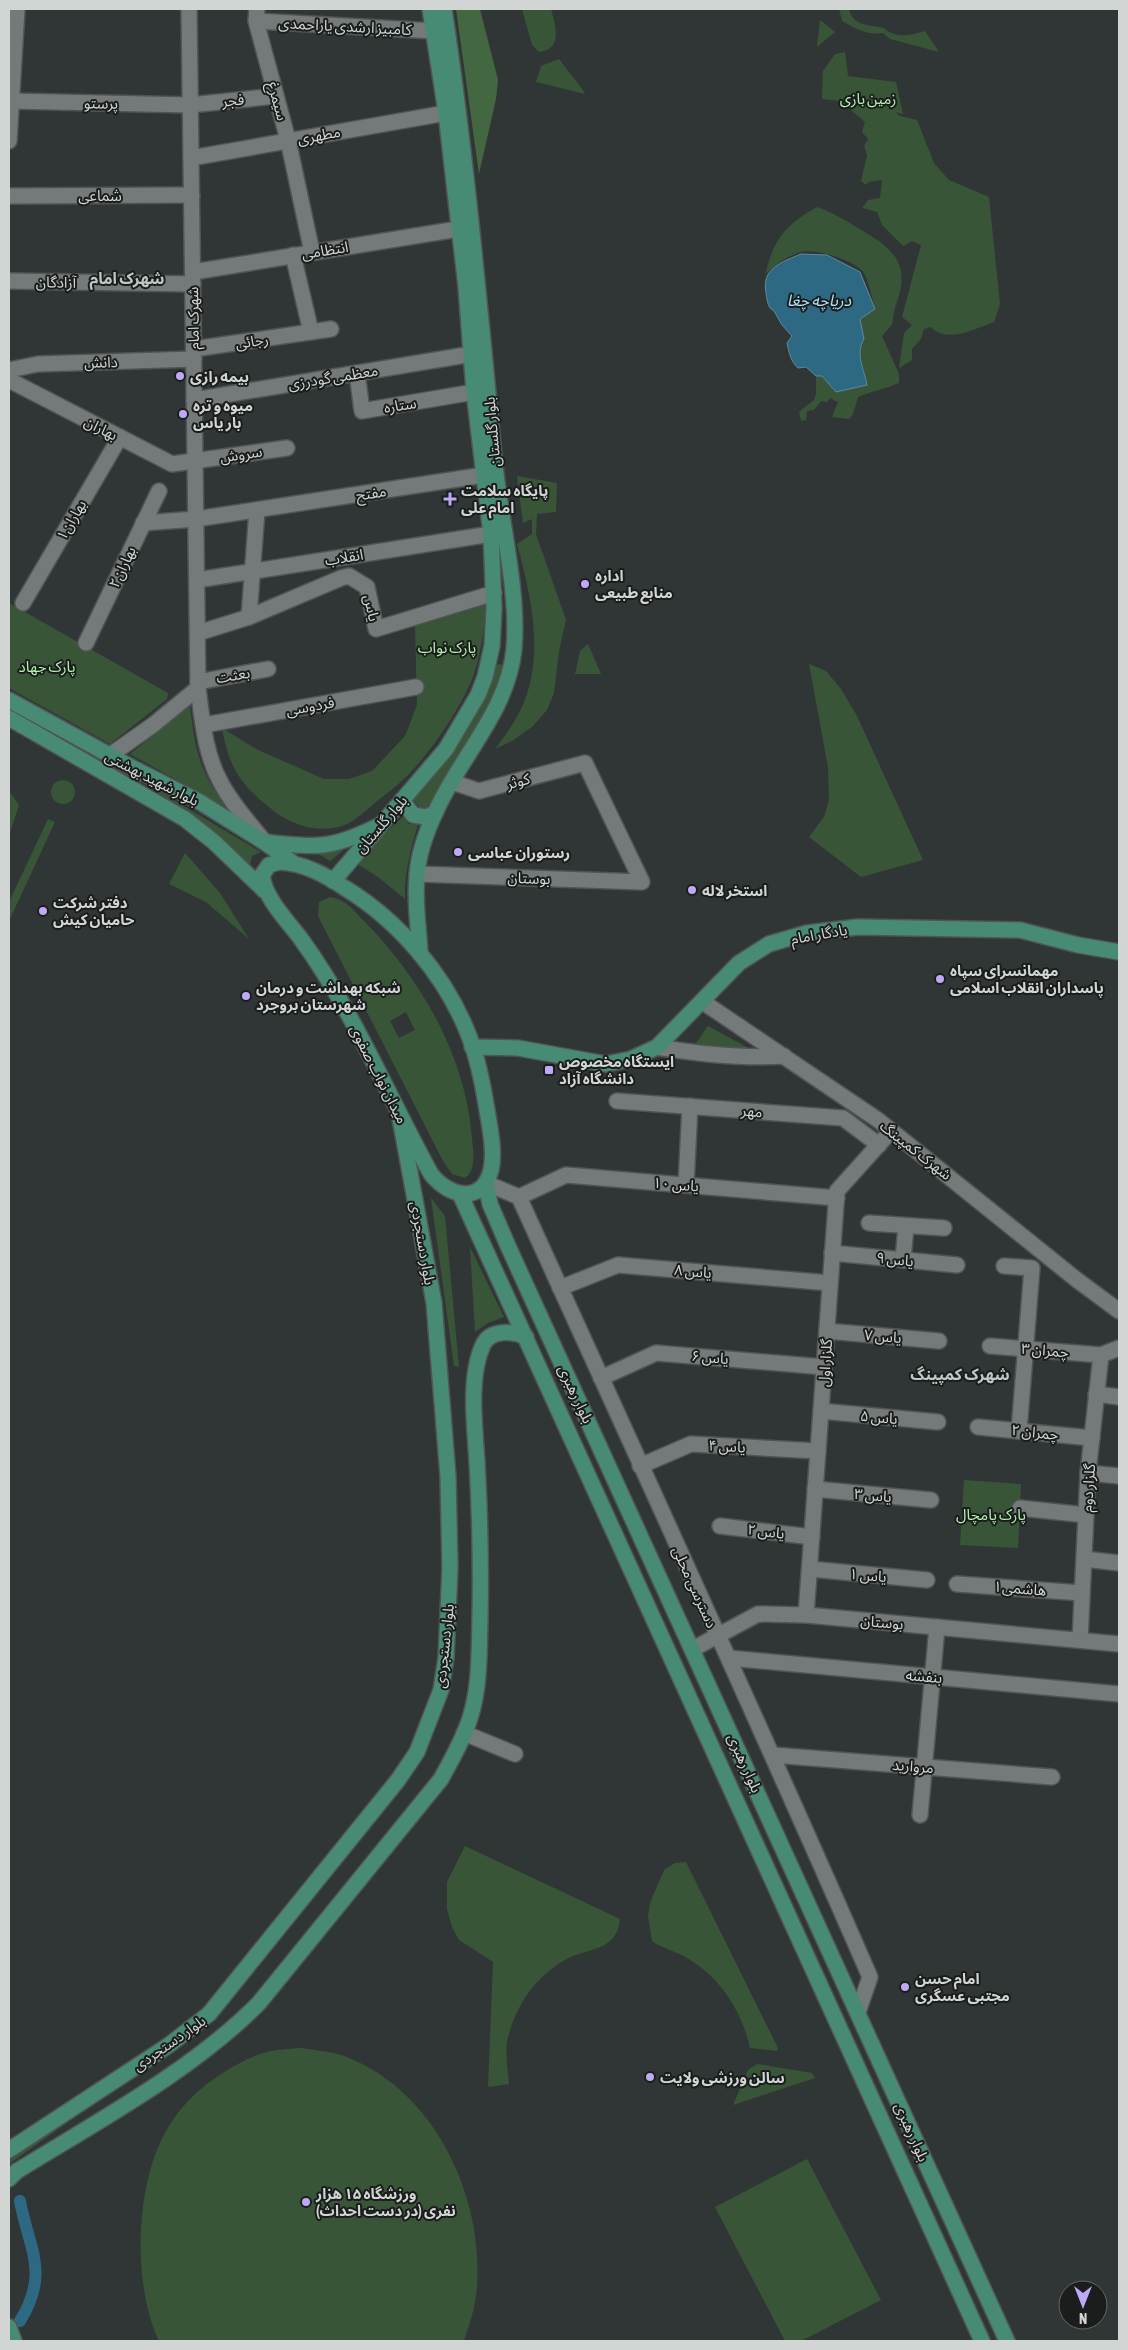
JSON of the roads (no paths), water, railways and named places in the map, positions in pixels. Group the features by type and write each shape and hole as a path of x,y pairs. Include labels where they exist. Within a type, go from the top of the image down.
{"main road":[{"name":"بلوار گلستان","path":"333,881 446,749 461,726 478,696 487,666 493,632 494,592 491,534 474,392 472,354 446,114 430,9"},
{"name":"بلوار گلستان","path":"420,954 416,874 435,813 497,705 510,670 514,649 514,615 495,467 467,175 444,9"},
{"path":"487,666 500,658 507,663 510,670"},
{"name":"بلوار شهید بهشتی","path":"9,700 109,756 200,802 292,862"},
{"name":"بلوار شهید بهشتی","path":"9,718 185,819 214,842 266,892"},
{"path":"402,800 413,815 426,817 435,813"},
{"path":"264,842 326,846 354,837 382,824"},
{"path":"266,892 262,875 269,865 280,862 292,862 333,881 379,912 420,954 444,987 457,1010 472,1047 482,1084 491,1145 491,1169 486,1183 475,1192 460,1194"},
{"name":"میدان نواب صفوی","path":"266,892 304,944 356,1026 431,1174 439,1184 451,1192 460,1194"},
{"name":"یادگار امام","path":"472,1047 518,1048 606,1064 631,1059 657,1047 739,963 769,944 807,933 858,927 1020,930 1078,945 1119,952"},
{"name":"بلوار دستجردی","path":"9,2150 169,2045 209,2014 398,1780 417,1752 428,1727 441,1690 446,1658 450,1568 448,1476 434,1303 399,1113"},
{"name":"بلوار رهبری","path":"486,1183 490,1204 508,1246 1007,2341"},
{"name":"بلوار رهبری","path":"460,1194 982,2341"},
{"name":"بلوار دستجردی","path":"9,2178 160,2081 233,2029 259,2003 417,1811 441,1779 457,1751 464,1733 470,1716 478,1676 481,1536 473,1396 478,1363 483,1344 493,1336 514,1332 526,1337"},
{"path":"9,2327 14,2341"}],"street":[{"path":"9,142 17,9"},
{"name":"شهرک امام","path":"189,9 198,685 204,725 219,780 230,798 264,842"},
{"name":"کامبیز ارشدی یاراحمدی","path":"257,15 434,31"},
{"name":"سیمرغ","path":"257,15 288,140 312,252"},
{"name":"فجر","path":"190,105 276,96"},
{"name":"پرستو","path":"11,101 190,105"},
{"name":"مطهری","path":"191,158 446,114"},
{"name":"شماعی","path":"9,196 192,195"},
{"name":"انتظامی","path":"193,278 293,255 458,229"},
{"path":"293,255 311,332"},
{"name":"آزادگان","path":"9,281 193,278"},
{"name":"رجائی","path":"194,354 331,329"},
{"name":"دانش","path":"9,370 38,364 194,354"},
{"name":"معظمی گودرزی","path":"194,400 472,354"},
{"name":"ستاره","path":"357,373 362,411 474,392"},
{"name":"بهاران","path":"9,380 172,464 195,461"},
{"name":"بهاران۱","path":"23,603 120,437"},
{"name":"سروش","path":"195,461 287,448"},
{"name":"مفتح","path":"143,524 196,519 484,475"},
{"name":"بهاران۲","path":"86,643 159,491"},
{"path":"249,617 257,510"},
{"name":"انقلاب","path":"197,580 491,534"},
{"name":"یاس","path":"198,633 249,617 349,576 367,587 376,629 494,592"},
{"name":"بعثت","path":"198,685 268,669"},
{"path":"109,756 153,724 198,685"},
{"name":"فردوسی","path":"204,725 416,687"},
{"name":"کوثر","path":"452,782 478,791 585,763 642,882"},
{"name":"بوستان","path":"416,874 642,882"},
{"name":"شهرک کمپینگ","path":"703,1002 891,1131 1077,1280 1119,1311"},
{"path":"657,1047 760,1058 784,1056"},
{"name":"مهر","path":"617,1101 842,1118 879,1145"},
{"path":"686,1185 690,1106"},
{"name":"گلزار اول","path":"806,1615 837,1191 891,1131"},
{"name":"یاس ۱۰","path":"519,1197 566,1175 836,1198"},
{"path":"486,1183 519,1197"},
{"name":"دسترسی محلی","path":"519,1197 717,1637 729,1658 773,1755 870,1977 858,2012"},
{"path":"869,1223 944,1228"},
{"path":"903,1260 906,1226"},
{"name":"یاس ۹","path":"832,1253 957,1265"},
{"name":"یاس ۸","path":"560,1288 618,1265 830,1283"},
{"path":"1004,1266 1032,1268 1019,1430"},
{"name":"یاس ۷","path":"827,1331 938,1341"},
{"name":"چمران ۳","path":"990,1346 1101,1355"},
{"path":"1101,1355 1119,1348"},
{"name":"یاس ۶","path":"601,1378 656,1353 824,1367"},
{"name":"گلزار دوم","path":"1080,1640 1088,1473 1101,1355"},
{"path":"1096,1394 1119,1397"},
{"name":"یاس ۵","path":"821,1411 938,1422"},
{"name":"چمران ۲","path":"978,1427 1092,1438"},
{"name":"یاس ۴","path":"640,1466 691,1444 818,1451"},
{"path":"1088,1473 1119,1476"},
{"name":"یاس ۳","path":"815,1489 931,1500"},
{"path":"1020,1508 1086,1515"},
{"name":"یاس ۲","path":"720,1526 812,1537"},
{"path":"1084,1560 1119,1563"},
{"name":"یاس ۱","path":"810,1569 927,1580"},
{"name":"هاشمی۱","path":"957,1584 1082,1593"},
{"name":"بوستان","path":"693,1649 758,1614 806,1615 1119,1644"},
{"path":"920,1816 937,1627"},
{"name":"بنفشه","path":"729,1658 1119,1694"},
{"path":"464,1733 515,1754"},
{"name":"مروارید","path":"773,1755 1052,1777"}],"water":[{"name":"دریاچه چغا","path":"801,254 827,255 860,272 875,309 860,319 864,339 861,345 860,356 867,385 836,392 822,376 816,376 806,367 798,368 795,365 789,353 787,343 792,336 770,308 765,284 767,277 774,267"}],"waterway":[{"path":"20,2201 35,2261 36,2274 29,2304 20,2321"}],"place":[{"name":"بیمه رازی","path":"180,376"},
{"name":"میوه و تره بار یاس","path":"183,414"},
{"name":"پایگاه سلامت امام علی","path":"450,499"},
{"name":"اداره منابع طبیعی","path":"585,584"},
{"name":"رستوران عباسی","path":"458,852"},
{"name":"استخر لاله","path":"692,890"},
{"name":"دفتر شرکت حامیان کیش","path":"43,911"},
{"name":"مهمانسرای سپاه پاسداران انقلاب اسلامی","path":"940,979"},
{"name":"شبکه بهداشت و درمان شهرستان بروجرد","path":"246,996"},
{"name":"ایستگاه مخصوص دانشگاه آزاد","path":"549,1070"},
{"name":"امام حسن مجتبی عسگری","path":"905,1987"},
{"name":"سالن ورزشی ولایت","path":"650,2077"},
{"name":"ورزشگاه ۱۵ هزار نفری (در دست احداث)","path":"306,2202"}],"district":[{"name":"شهرک امام","path":"127,278"},
{"name":"شهرک کمپینگ","path":"960,1374"}],"park label":[{"name":"زمین بازی","path":"868,98"},
{"name":"پارک نواب","path":"447,647"},
{"name":"پارک جهاد","path":"47,666"},
{"name":"پارک پامچال","path":"991,1514"}]}
